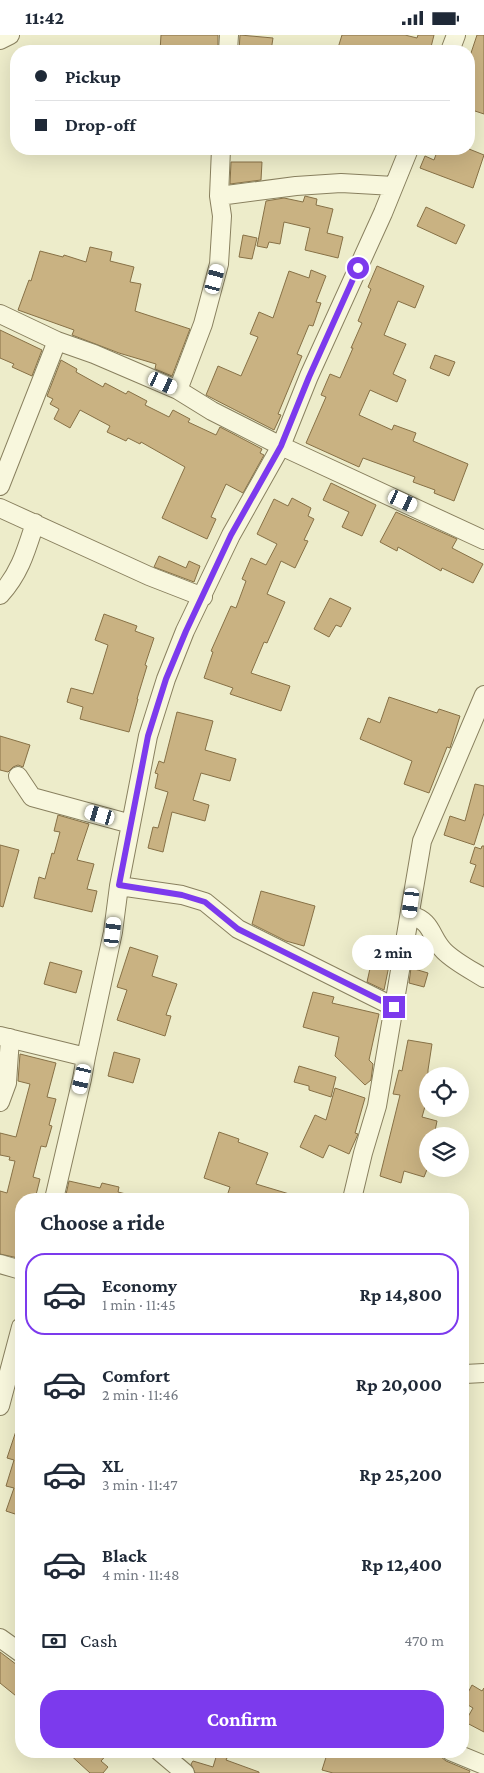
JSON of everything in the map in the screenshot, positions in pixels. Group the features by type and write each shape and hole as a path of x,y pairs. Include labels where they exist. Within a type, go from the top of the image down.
{"street":[{"path":"0,40 10,35"},
{"path":"178,390 203,324 219,264 222,216 219,196 221,155"},
{"path":"55,1193 113,932 119,885 148,736 166,679 186,631 231,535 281,446 309,377 407,155"},
{"path":"219,196 296,186 332,184 394,186"},
{"path":"0,314 57,341 94,354 178,390 212,411 281,446 484,539"},
{"path":"0,487 57,341"},
{"path":"0,508 149,576 203,597"},
{"path":"0,595 9,585 22,563 35,523"},
{"path":"353,1193 377,1106 422,841 484,695"},
{"path":"18,776 32,797 130,824"},
{"path":"119,885 182,895 205,902 238,929 394,1007"},
{"path":"410,915 419,917 429,926 443,951 484,978"},
{"path":"0,1102 7,1083 5,1037 86,1057"},
{"path":"0,1264 15,1268"},
{"path":"469,1374 484,1373"},
{"path":"0,1405 14,1380"},
{"path":"167,1758 185,1773"},
{"path":"467,1758 484,1765"}],"building":[{"path":"161,35 218,35 218,45 160,45"},
{"path":"240,35 273,38 272,45 239,45"},
{"path":"342,35 405,35 417,38 418,35 434,35 432,45 339,45"},
{"path":"477,35 484,35 484,114 475,111 474,45"},
{"path":"475,151 484,155 473,188 420,168 425,156 434,160 436,155 475,155"},
{"path":"231,162 262,162 261,180 230,184"},
{"path":"305,196 317,199 316,205 333,209 327,233 343,237 338,258 305,250 310,228 284,222 280,244 269,242 267,248 257,246 266,201 284,198 303,202"},
{"path":"426,207 465,225 456,244 417,226"},
{"path":"243,235 257,238 252,259 239,257"},
{"path":"90,247 112,252 110,261 134,267 130,282 141,284 135,311 190,329 172,376 155,369 156,364 119,353 72,335 74,330 18,310 29,280 31,281 40,251 63,257 64,255 86,262"},
{"path":"377,266 424,286 415,308 398,301 384,335 406,344 393,374 406,380 397,402 370,390 359,415 392,430 394,425 416,433 413,441 468,464 454,501 434,493 435,490 413,482 415,477 363,458 359,467 306,443 326,397 321,395 330,374 340,378 353,348 351,348 362,323 358,321 371,289 368,287"},
{"path":"311,270 326,276 316,302 321,303 313,326 309,325 297,354 302,356 278,414 281,415 274,430 206,395 218,366 241,376 258,337 250,334 259,312 273,318 289,271 309,278"},
{"path":"0,330 42,350 32,376 12,367 14,364 0,358"},
{"path":"435,355 455,362 449,376 430,368"},
{"path":"61,360 77,369 76,372 103,387 105,383 126,394 128,391 147,401 145,405 169,417 173,410 190,419 188,422 216,435 220,427 262,449 260,453 264,455 243,493 226,484 211,517 216,519 207,539 162,518 185,467 141,442 140,444 128,438 126,441 107,432 110,426 80,410 70,428 54,419 59,409 50,404 53,399 47,396"},
{"path":"331,483 376,505 362,536 342,527 349,512 323,500"},
{"path":"292,498 311,508 308,516 314,519 304,540 308,541 295,568 281,561 267,594 285,602 267,643 264,642 251,673 290,686 281,711 230,694 233,688 204,678 213,652 211,651 231,606 236,608 246,581 242,579 251,558 266,565 277,544 257,534 274,499 288,506"},
{"path":"396,512 457,539 452,548 483,564 473,583 442,568 441,571 398,547 397,551 380,542"},
{"path":"159,556 186,568 189,561 200,566 194,582 154,567"},
{"path":"330,598 351,608 341,627 336,625 329,637 314,629"},
{"path":"104,614 137,626 135,631 154,638 145,665 147,666 129,732 80,719 83,707 67,702 71,688 93,694 108,645 95,640"},
{"path":"389,697 437,713 439,709 460,716 450,748 447,747 429,793 404,784 412,761 360,739 368,718 380,723"},
{"path":"177,712 213,721 205,750 236,759 230,781 201,773 193,800 209,805 205,821 172,812 163,852 148,848 153,827 158,828 168,792 155,788 158,774 155,773 159,761 164,763"},
{"path":"0,736 30,745 23,767 18,765 8,772 0,770"},
{"path":"475,784 484,786 484,813 474,845 444,835 450,816 465,821"},
{"path":"58,815 89,824 77,860 94,864 87,889 97,891 92,912 34,898 39,877 45,879 52,853 54,854 60,832 54,831"},
{"path":"0,845 19,850 3,907 0,906"},
{"path":"484,846 484,887 470,882 476,865 470,863 475,847 481,849"},
{"path":"261,891 315,906 304,946 286,941 252,924"},
{"path":"367,940 393,946 384,990 367,982 371,964 361,962"},
{"path":"130,947 158,956 152,976 177,984 166,1015 171,1016 165,1036 117,1020 127,990 117,987"},
{"path":"50,962 82,971 76,993 44,984"},
{"path":"411,968 428,973 424,987 409,983"},
{"path":"313,992 334,997 332,1003 379,1014 369,1060 373,1064 371,1080 365,1085 335,1056 339,1037 303,1027"},
{"path":"408,1040 432,1044 428,1067 419,1067 419,1117 437,1121 436,1127 419,1127 419,1176 404,1171 401,1183 380,1176 400,1095 393,1094 399,1070 402,1071"},
{"path":"114,1052 140,1059 133,1083 108,1076"},
{"path":"20,1054 56,1063 47,1097 56,1099 49,1125 52,1126 46,1147 41,1146 33,1177 40,1179 36,1193 15,1193 15,1257 0,1254 0,1191 7,1193 15,1161 9,1160 10,1157 0,1155 0,1133 16,1137 30,1084 18,1081"},
{"path":"299,1066 336,1077 331,1097 309,1090 309,1086 294,1082"},
{"path":"335,1088 365,1098 355,1133 358,1134 349,1154 329,1145 323,1158 300,1147 315,1115 326,1120"},
{"path":"219,1132 239,1139 238,1142 268,1153 256,1184 286,1193 228,1193 230,1187 204,1178"},
{"path":"69,1181 100,1188 102,1183 119,1187 118,1192 122,1193 66,1193"},
{"path":"15,1434 15,1514 6,1511 14,1488 6,1486 14,1460 7,1458"},
{"path":"0,1652 15,1663 15,1695 0,1683"},
{"path":"472,1685 482,1691 484,1688 484,1732 469,1724 469,1715 473,1708 469,1706 469,1691"},
{"path":"74,1758 104,1758 101,1761 108,1767 103,1773 90,1773"},
{"path":"216,1758 227,1758 226,1760 259,1773 195,1773 191,1764 193,1761 213,1767"},
{"path":"326,1758 442,1758 470,1771 469,1773 333,1773 322,1770"}],"route":[{"path":"358,268 309,377 281,446 231,535 186,631 166,679 148,736 119,885 182,895 205,902 238,929 394,1007"}]}
